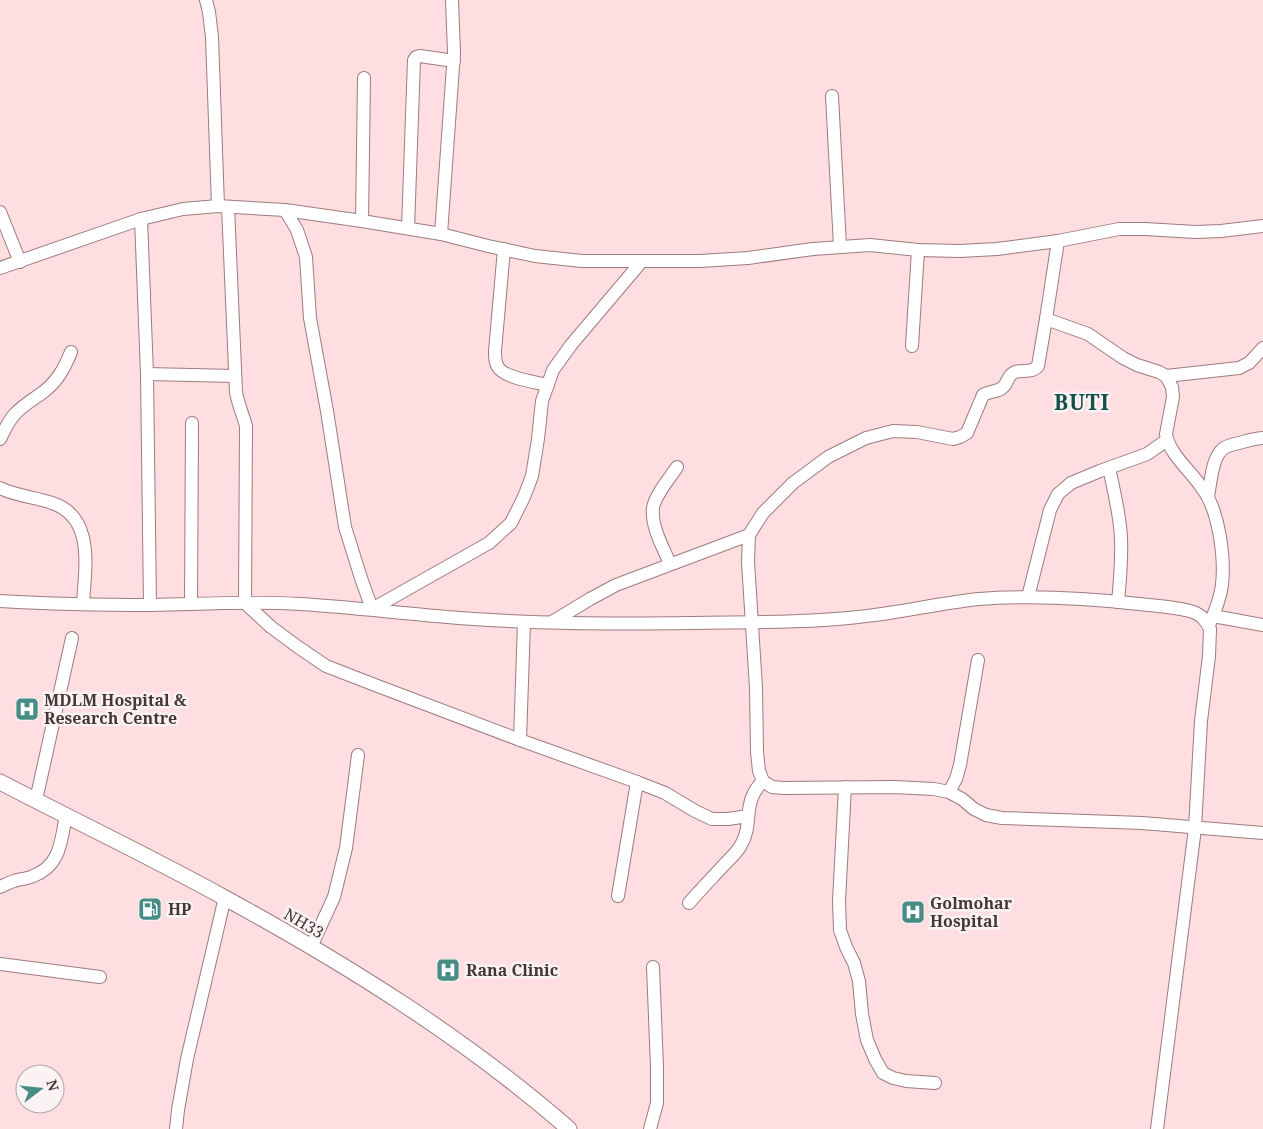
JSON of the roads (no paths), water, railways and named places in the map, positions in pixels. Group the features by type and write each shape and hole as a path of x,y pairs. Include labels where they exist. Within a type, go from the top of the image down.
{"main road":[{"name":"NH33","path":"0,782 225,897 360,976 462,1044 569,1129"}],"street":[{"path":"206,0 212,37 235,376 238,402 246,426 245,603 272,627 326,666 665,793 712,819 748,816"},
{"path":"441,234 454,61 452,0"},
{"path":"408,228 414,60 420,56 454,61"},
{"path":"362,221 364,78"},
{"path":"832,96 840,246"},
{"path":"0,268 141,219 183,209 223,207 285,210 362,221 441,234 535,256 582,261 700,261 748,258 840,246 870,245 918,250 960,250 1058,241 1119,229 1196,232 1263,226"},
{"path":"285,210 298,230 306,257 310,318 326,402 346,527 360,578 372,609"},
{"path":"0,212 20,262"},
{"path":"141,219 150,605"},
{"path":"1058,241 1038,366 1035,369 1013,373 1010,375 1005,386 1000,390 983,394 967,433 960,437 953,439 917,432 893,431 866,438 828,457 793,483 762,513 749,535 748,562 759,771 764,781 772,786 784,788 894,787 934,789 949,792 986,815 1002,818 1142,823 1263,833"},
{"path":"504,249 495,362 498,369 507,375 548,385"},
{"path":"912,346 918,250"},
{"path":"372,609 489,543 511,523 532,476 542,401 553,370 642,261"},
{"path":"1046,319 1088,334 1123,358 1166,376 1172,387 1173,397 1166,434 1167,440 1171,449 1208,496 1216,514 1222,555 1222,586 1210,629 1209,656 1201,721 1195,828 1157,1129"},
{"path":"1166,376 1239,368 1249,364 1263,348"},
{"path":"0,439 13,416 54,383 65,367 71,352"},
{"path":"146,374 235,376"},
{"path":"191,604 192,423"},
{"path":"1208,496 1218,454 1229,446 1256,438 1263,438"},
{"path":"1028,597 1050,510 1058,494 1071,484 1147,454 1167,440"},
{"path":"670,564 659,539 654,521 653,507 659,494 677,467"},
{"path":"1109,468 1118,511 1121,539 1118,602"},
{"path":"0,488 53,503 68,510 78,522 83,536 85,557 83,604"},
{"path":"552,622 616,585 749,535"},
{"path":"0,601 150,605 297,604 524,622 651,623 839,619 978,600 1028,597 1118,602 1170,608 1194,612 1211,620 1263,625"},
{"path":"520,740 524,622"},
{"path":"36,800 72,638"},
{"path":"949,792 956,779 960,765 978,660"},
{"path":"310,947 334,897 346,848 358,755"},
{"path":"689,903 742,845 752,796 758,786 764,781"},
{"path":"618,896 637,782"},
{"path":"845,787 839,901 840,930 854,963 859,981 867,1040 883,1073 893,1078 936,1083"},
{"path":"0,888 12,881 32,877 46,870 54,860 59,848 66,815"},
{"path":"176,1129 187,1059 225,897"},
{"path":"0,964 100,977"},
{"path":"650,1129 657,1103 653,967"}],"place":[{"name":"MDLM Hospital & Research Centre","path":"27,709"},
{"name":"HP","path":"150,909"},
{"name":"Golmohar Hospital","path":"913,912"},
{"name":"Rana Clinic","path":"448,970"}],"district":[{"name":"BUTI","path":"1082,403"}]}
